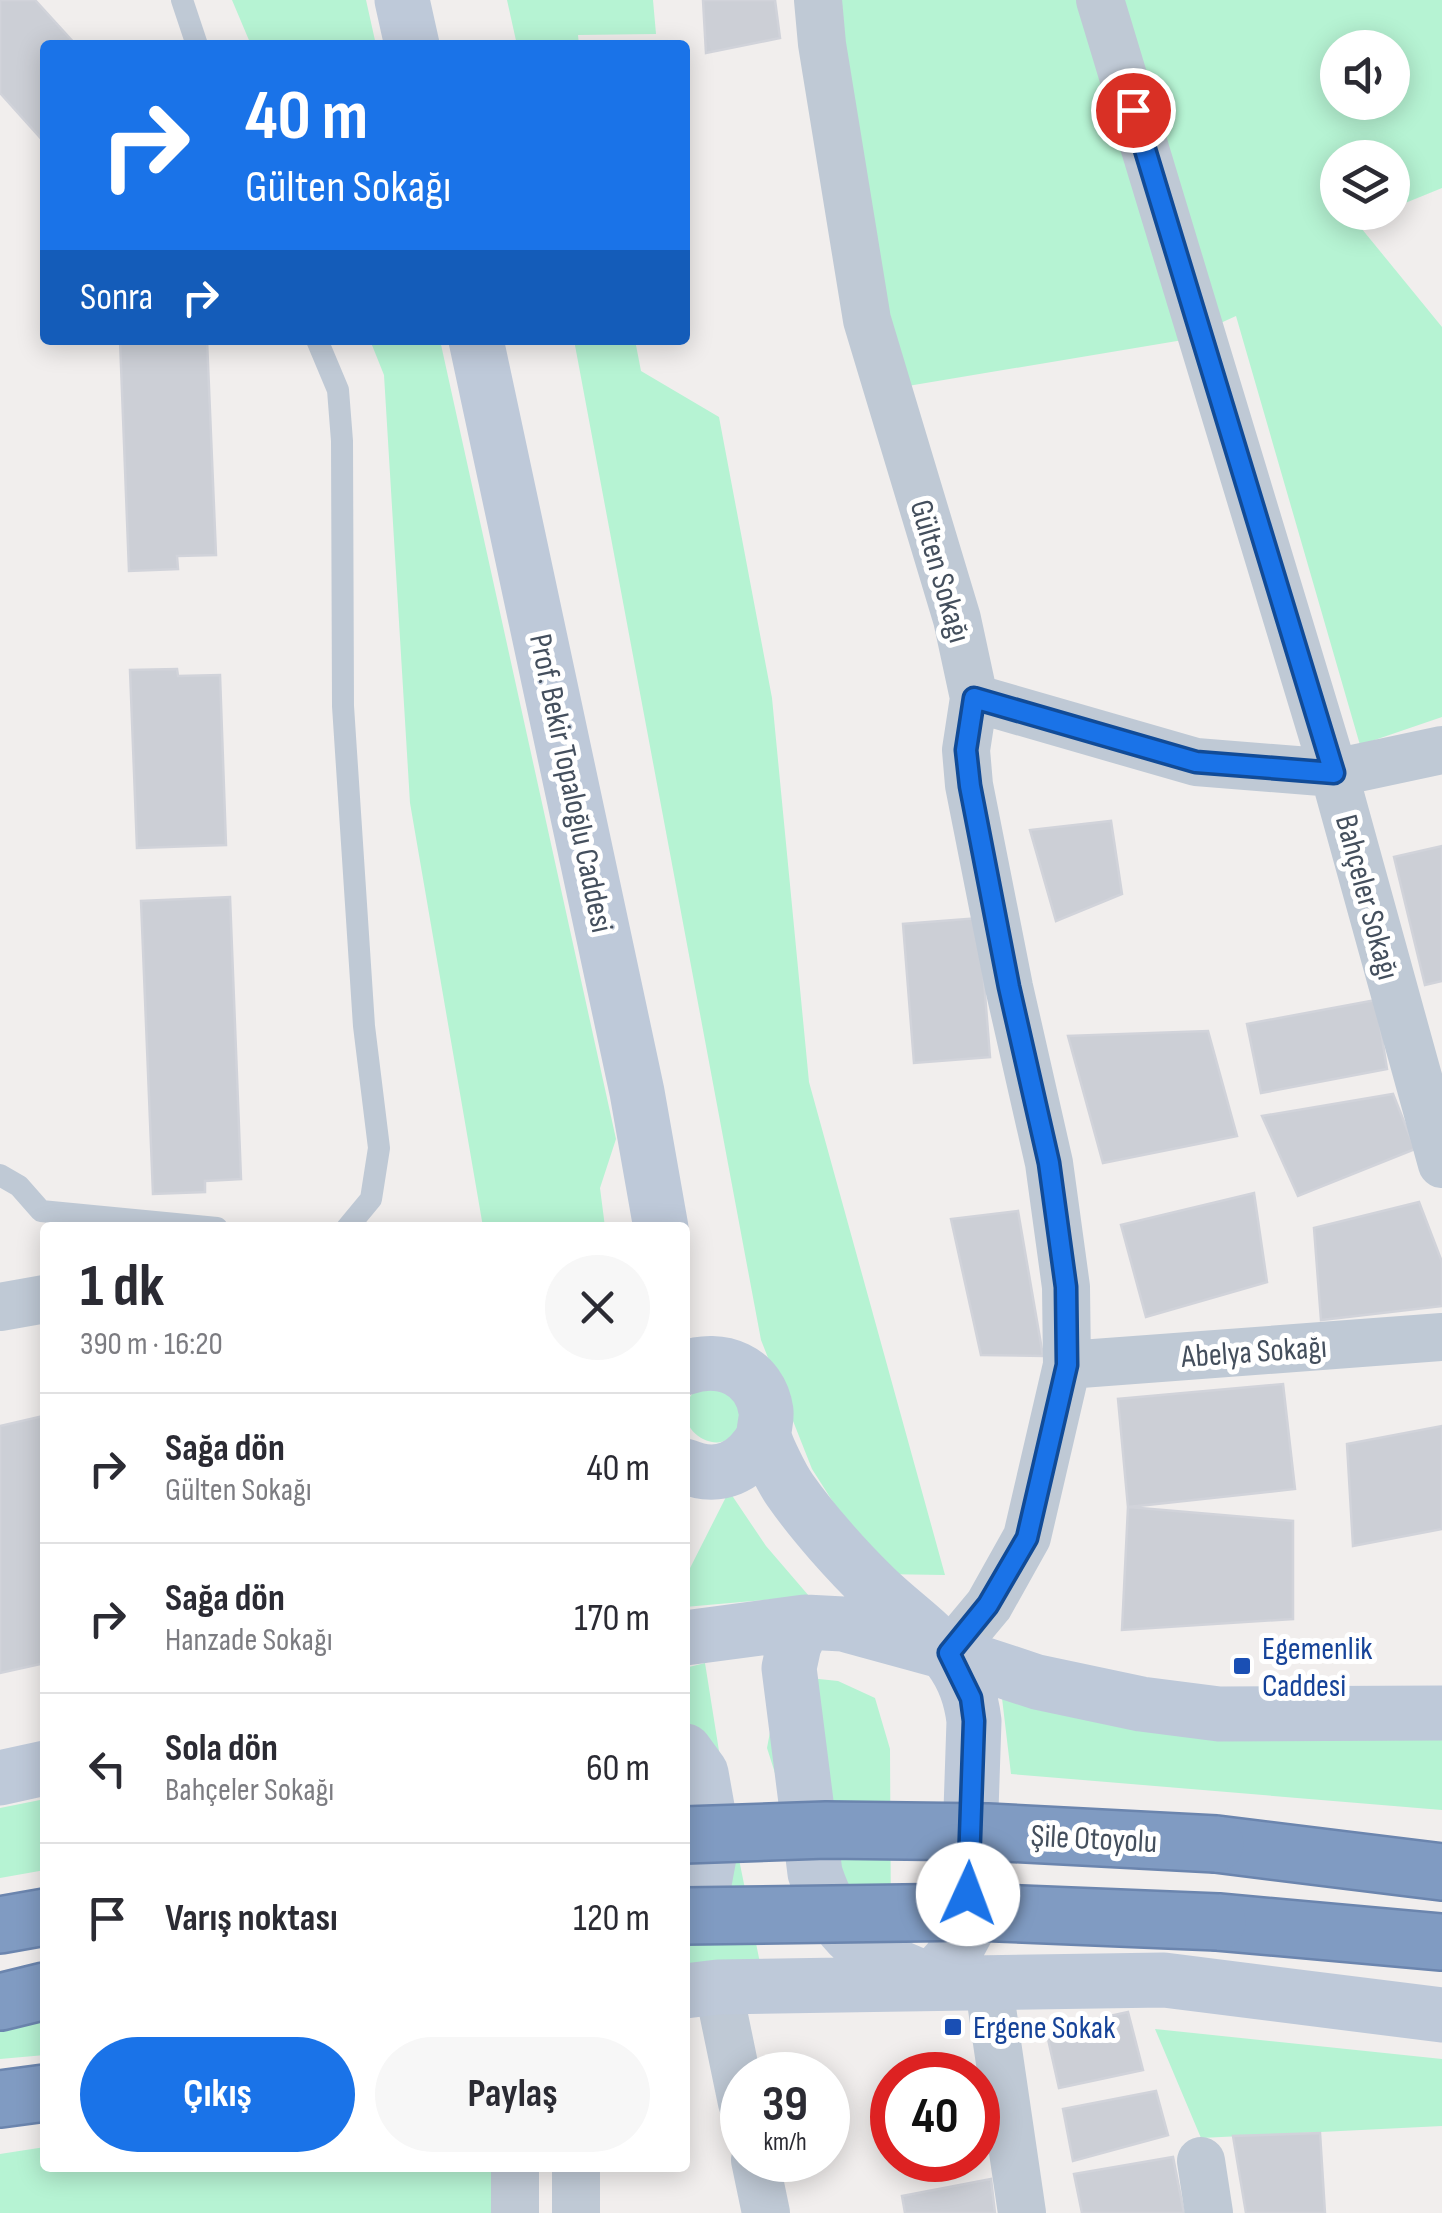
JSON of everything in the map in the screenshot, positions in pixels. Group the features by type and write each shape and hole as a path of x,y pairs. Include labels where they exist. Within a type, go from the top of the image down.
{"highway":[{"name":"Şile Otoyolu","path":"690,1835 826,1830 988,1832 1216,1844 1442,1872"},
{"path":"1216,1844 1442,1855"},
{"path":"690,1916 975,1912 1218,1922 1442,1942"},
{"path":"0,1925 40,1918"},
{"path":"0,2002 40,1992"},
{"path":"0,2100 40,2093"}],"street":[{"path":"402,0 411,40"},
{"name":"Gülten Sokağı","path":"818,0 867,320 957,619 974,698 966,750 970,786 1009,987 1049,1163 1066,1287 1067,1365 1027,1538 988,1605 949,1653"},
{"name":"Bahçeler Sokağı","path":"1100,0 1334,773 1442,1164"},
{"name":"Prof. Bekir Topaloğlu Caddesi","path":"477,345 633,1073 660,1222"},
{"path":"974,698 1196,762 1334,773 1442,750"},
{"path":"0,1307 40,1299"},
{"name":"Abelya Sokağı","path":"1067,1365 1442,1337"},
{"path":"690,1366 723,1363 740,1370 755,1381 767,1416 764,1436 742,1464 707,1473 690,1468"},
{"path":"764,1436 788,1488 874,1588 949,1653 971,1698 974,1721 968,1929 950,1960 931,1981"},
{"path":"805,1622 789,1668 816,1873 824,1901 845,1932 878,1959 931,1981"},
{"path":"690,1637 805,1622 843,1624 1066,1690 1141,1704 1219,1714 1442,1712"},
{"path":"690,1758 701,1772 709,1818 710,1858 702,1889 690,1908"},
{"path":"0,1778 40,1769"},
{"path":"724,2052 702,1989 931,1981 1164,1980 1442,2016"},
{"path":"988,1981 1022,2213"},
{"path":"1201,2161 1209,2213"},
{"path":"515,2172 516,2213"},
{"path":"576,2172 576,2213"},
{"path":"759,2182 766,2213"}],"lane":[{"path":"182,0 194,40"},
{"path":"319,345 338,390 342,441 343,706 364,1026 379,1148 371,1199 351,1222"},
{"path":"0,1175 18,1186 41,1211 155,1222"}],"green space":[{"path":"232,0 366,0 375,40 249,40"},
{"path":"507,0 653,0 656,34 516,40"},
{"path":"796,0 1442,0 1442,188 1410,201 1410,140 1320,140 1320,230 1363,230 1442,327 1442,717 1360,745 1236,316 1183,340 890,389"},
{"path":"372,345 441,345 616,1139 600,1188 604,1222 482,1222 410,803 384,375"},
{"path":"575,345 636,345 641,371 719,417 772,698 809,1082 945,1575 879,1574 812,1469 761,1340"},
{"path":"710,1380 747,1410 730,1438 709,1441 690,1427 690,1398"},
{"path":"729,1491 766,1546 809,1596 690,1607 690,1568"},
{"path":"705,1663 726,1795 760,1963 690,1973 690,1667"},
{"path":"800,1677 838,1681 875,1698 890,1749 891,1934 826,1933 767,1748 777,1695"},
{"path":"1002,1698 1442,1739 1442,1810 1011,1774"},
{"path":"40,1800 40,1871 0,1878 0,1808"},
{"path":"40,2022 40,2055 0,2059 0,2029"},
{"path":"1155,2029 1442,2059 1442,2126 1201,2138"},
{"path":"40,2148 40,2172 492,2172 496,2184 493,2213 0,2213 0,2154"}],"building":[{"path":"0,0 35,0 71,40 40,40 40,137 0,93"},
{"path":"703,0 775,0 780,38 706,53"},
{"path":"120,345 207,345 216,555 177,556 178,569 129,571"},
{"path":"177,669 178,676 220,675 226,845 137,848 130,670"},
{"path":"1111,821 1122,894 1056,921 1030,830"},
{"path":"1442,846 1442,981 1425,985 1394,857"},
{"path":"230,897 241,1179 205,1181 205,1192 153,1194 141,901"},
{"path":"979,918 990,1057 914,1063 903,924"},
{"path":"1376,1000 1387,1069 1261,1093 1247,1024"},
{"path":"1208,1031 1237,1136 1103,1163 1068,1036"},
{"path":"1393,1094 1415,1149 1298,1196 1262,1116"},
{"path":"1254,1193 1267,1282 1146,1317 1121,1225"},
{"path":"1419,1202 1442,1262 1442,1306 1321,1320 1314,1228"},
{"path":"1018,1211 1043,1356 981,1355 951,1219"},
{"path":"1283,1384 1295,1489 1128,1507 1118,1399"},
{"path":"40,1417 40,1664 0,1673 0,1426"},
{"path":"1442,1426 1442,1529 1353,1546 1347,1444"},
{"path":"1128,1507 1293,1521 1293,1619 1122,1630"},
{"path":"1128,2012 1143,2070 1059,2088 1046,2030"},
{"path":"1156,2091 1168,2135 1073,2161 1063,2109"},
{"path":"1320,2133 1325,2213 1246,2213 1233,2136"},
{"path":"1173,2157 1184,2213 1082,2213 1074,2174"},
{"path":"991,2182 995,2213 905,2213 902,2196"}],"place":[{"name":"Egemenlik Caddesi","path":"1242,1666"},
{"name":"Ergene Sokak","path":"953,2027"}],"route":[{"path":"968,1894 974,1721 971,1698 949,1653 988,1605 1027,1538 1067,1365 1066,1287 1049,1163 1009,987 970,786 966,750 974,698 1196,762 1334,773 1133,110"}]}
